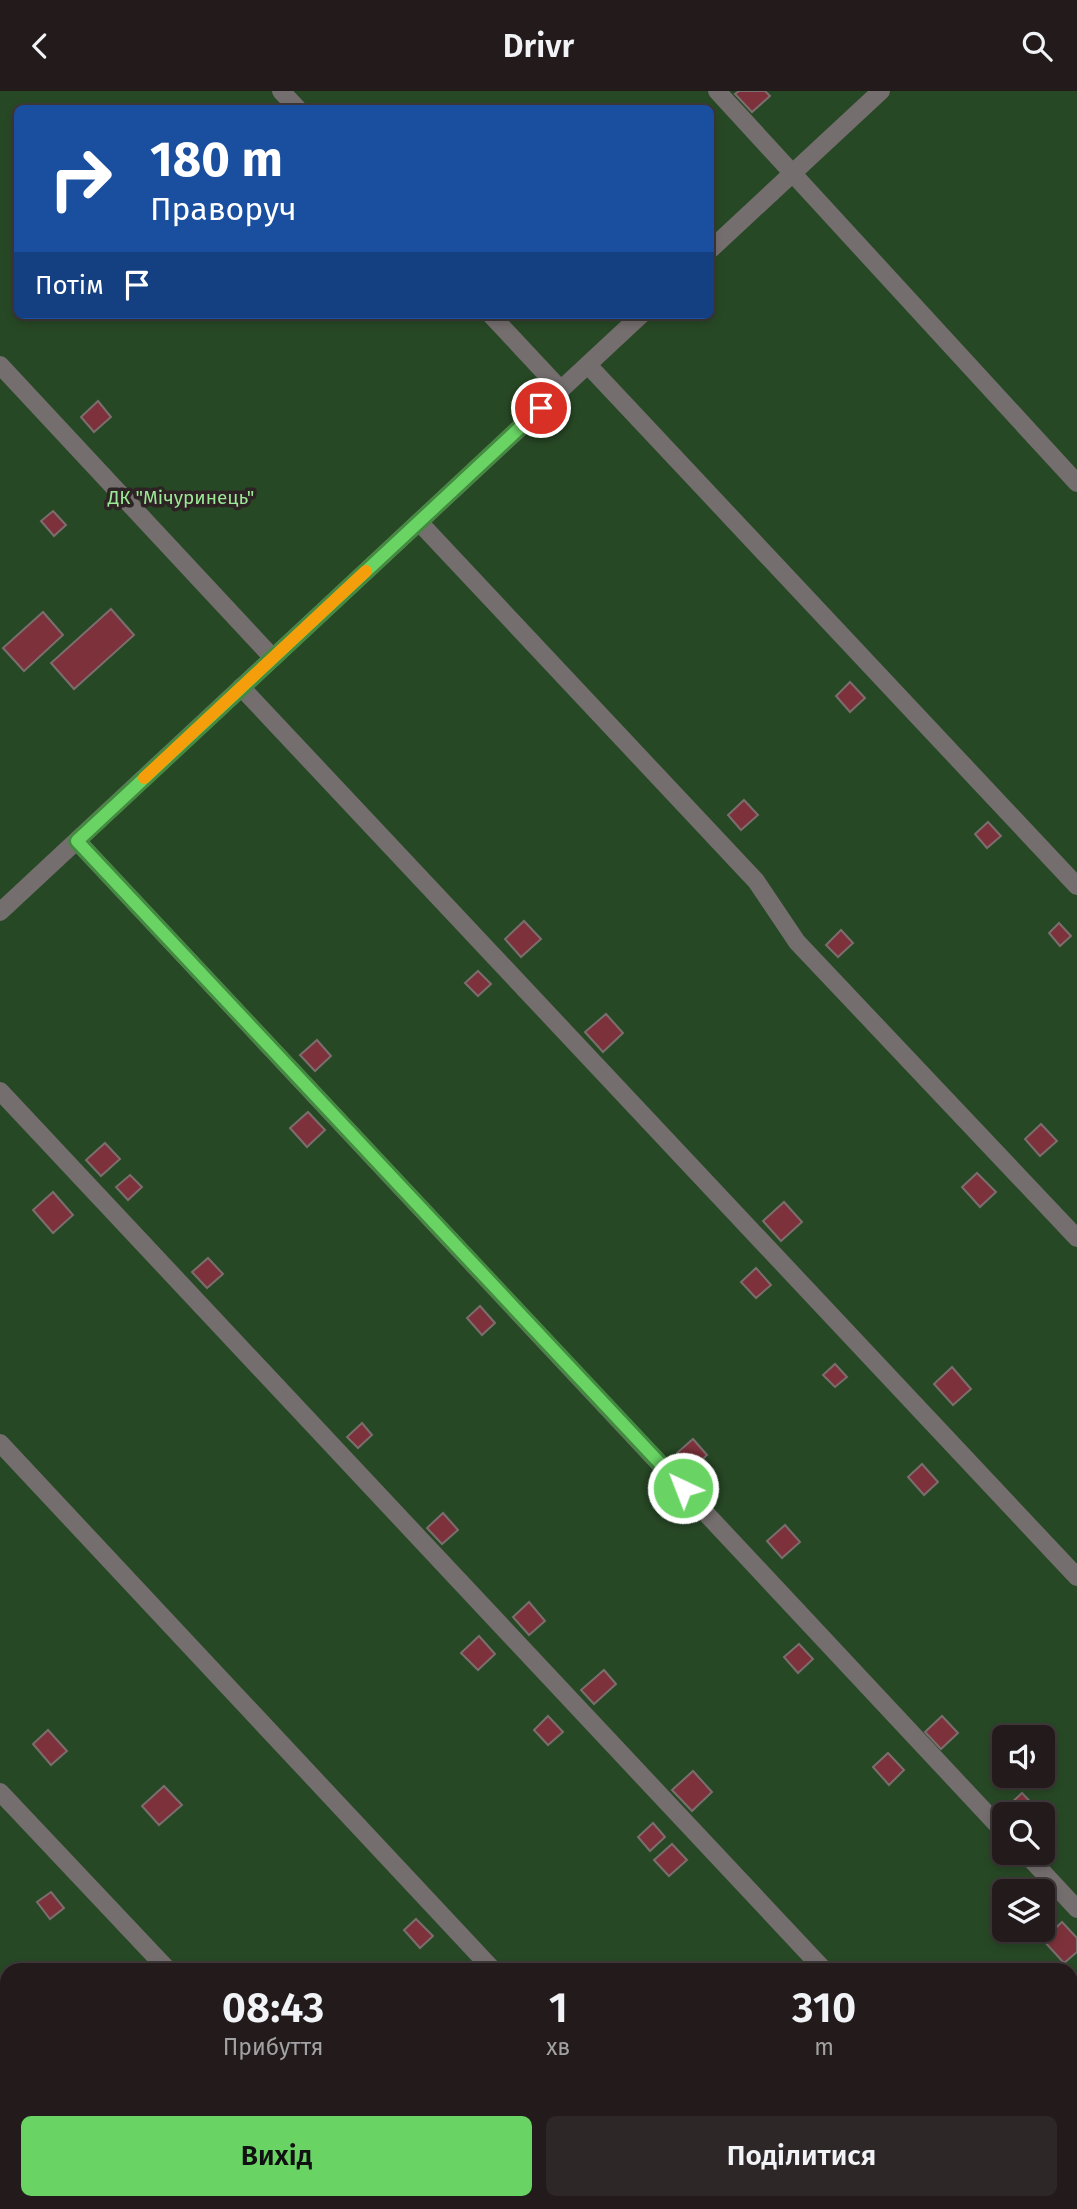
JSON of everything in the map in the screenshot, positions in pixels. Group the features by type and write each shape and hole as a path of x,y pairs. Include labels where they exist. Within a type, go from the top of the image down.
{"lane":[{"path":"281,91 294,105"},
{"path":"717,91 1077,483"},
{"path":"714,246 881,91"},
{"path":"495,319 561,390"},
{"path":"0,912 637,319"},
{"path":"0,365 273,658"},
{"path":"588,365 1077,886"},
{"path":"419,522 756,881 797,942 1077,1238"},
{"path":"242,687 1077,1577"},
{"path":"77,841 992,1819"},
{"path":"0,1091 818,1963"},
{"path":"0,1443 487,1963"},
{"path":"0,1792 161,1963"},
{"path":"1036,1865 1077,1909"}],"green space":[{"name":"ДК \"Мічуринець\"","path":"0,91 1077,91 1077,1963 0,1963"}],"building":[{"path":"739,91 765,91 770,96 752,112 735,94"},
{"path":"98,401 111,417 94,432 81,417"},
{"path":"53,511 66,525 54,536 41,521"},
{"path":"111,609 134,635 74,689 51,663"},
{"path":"43,612 63,635 24,671 3,648"},
{"path":"850,682 865,698 850,712 836,696"},
{"path":"744,800 758,815 741,830 728,815"},
{"path":"988,822 1001,836 987,848 975,834"},
{"path":"524,921 541,939 521,957 505,939"},
{"path":"1059,923 1071,936 1060,946 1049,933"},
{"path":"841,930 853,943 838,957 826,945"},
{"path":"478,971 491,984 478,996 465,983"},
{"path":"606,1014 623,1033 603,1052 585,1032"},
{"path":"317,1040 331,1056 315,1071 300,1055"},
{"path":"308,1112 325,1130 307,1147 290,1128"},
{"path":"1041,1124 1057,1141 1040,1156 1025,1139"},
{"path":"105,1143 120,1159 101,1176 86,1160"},
{"path":"977,1173 996,1192 980,1207 962,1187"},
{"path":"130,1175 142,1187 128,1200 116,1187"},
{"path":"53,1192 73,1215 53,1233 33,1210"},
{"path":"784,1202 802,1222 781,1241 763,1221"},
{"path":"208,1258 223,1274 207,1288 192,1272"},
{"path":"756,1268 771,1285 756,1298 741,1282"},
{"path":"480,1306 495,1323 482,1335 467,1318"},
{"path":"835,1364 847,1377 835,1387 823,1375"},
{"path":"952,1367 971,1389 953,1405 934,1384"},
{"path":"362,1423 372,1435 358,1448 347,1437"},
{"path":"693,1439 707,1455 692,1469 677,1453"},
{"path":"922,1464 938,1482 924,1495 908,1477"},
{"path":"443,1513 458,1530 442,1544 427,1528"},
{"path":"785,1525 800,1542 782,1558 767,1541"},
{"path":"529,1602 545,1621 529,1635 513,1617"},
{"path":"479,1636 495,1654 478,1670 461,1653"},
{"path":"799,1644 813,1659 798,1673 784,1657"},
{"path":"604,1670 616,1684 594,1704 581,1690"},
{"path":"548,1716 563,1732 548,1745 534,1730"},
{"path":"942,1716 958,1733 941,1749 925,1732"},
{"path":"48,1730 67,1751 51,1765 33,1744"},
{"path":"888,1753 904,1770 889,1785 873,1767"},
{"path":"693,1771 712,1792 692,1811 672,1790"},
{"path":"164,1786 182,1805 159,1825 142,1806"},
{"path":"1022,1793 1030,1802 1012,1802"},
{"path":"653,1823 665,1837 650,1851 638,1837"},
{"path":"672,1844 687,1860 669,1876 654,1860"},
{"path":"51,1892 64,1908 50,1919 37,1902"},
{"path":"416,1919 433,1936 420,1948 404,1930"},
{"path":"1062,1922 1077,1938 1077,1952 1064,1963 1045,1942 1055,1942 1055,1929"}],"slow traffic":[{"path":"144,778 366,571"}],"route":[{"path":"541,408 77,841 683,1488"}]}
